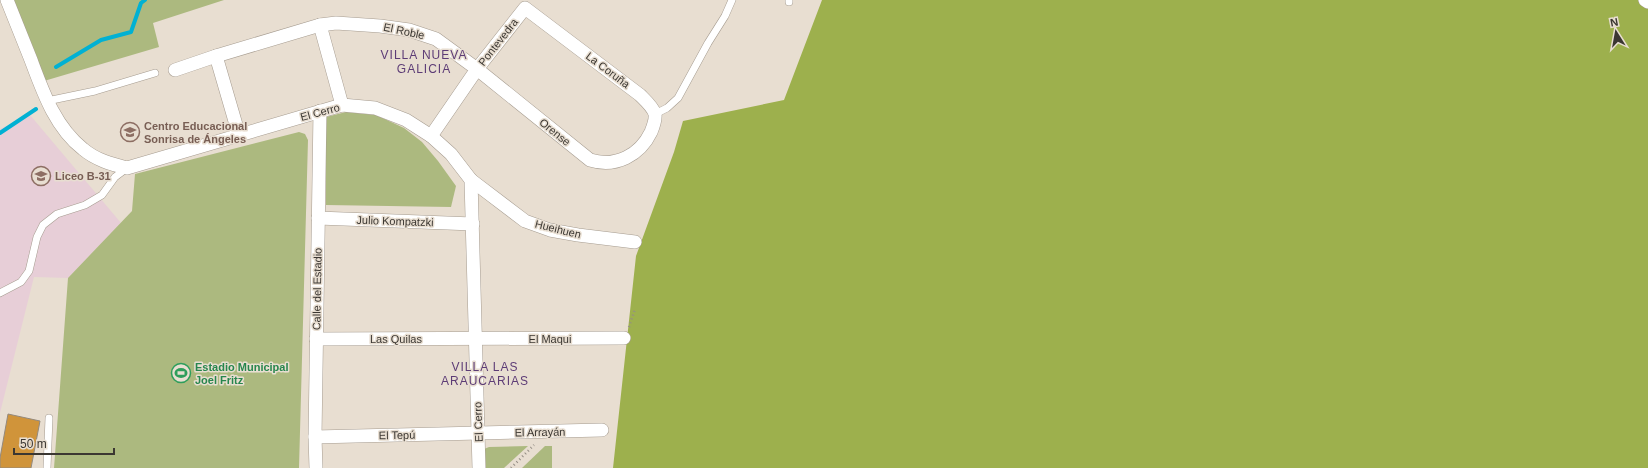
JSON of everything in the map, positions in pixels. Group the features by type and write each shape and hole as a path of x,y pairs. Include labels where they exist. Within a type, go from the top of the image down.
{"street":[{"path":"7,0 47,101 59,121 73,140 83,149 110,164 127,168"},
{"name":"La Coruña","path":"525,8 640,94 653,109 655,114"},
{"name":"Pontevedra","path":"432,136 477,69 525,8"},
{"name":"El Roble","path":"175,70 216,56 320,25 336,23 380,26 423,34 436,39 477,69"},
{"path":"320,25 342,105"},
{"path":"216,56 239,135"},
{"name":"Orense","path":"477,69 590,160 604,163 631,156 640,149 652,129 655,114"},
{"name":"El Cerro","path":"127,168 342,105 375,108 406,120 432,136 451,154 471,180 479,468"},
{"name":"Calle del Estadio","path":"316,468 316,339 320,111"},
{"name":"Hueihuen","path":"471,180 525,220 550,230 635,242"},
{"name":"Julio Kompatzki","path":"318,218 473,224"},
{"name":"El Maqui","path":"476,339 624,338"},
{"name":"Las Quilas","path":"316,339 476,339"},
{"name":"El Arrayán","path":"479,433 602,430"},
{"name":"El Tepú","path":"315,437 479,433"}],"lane":[{"path":"655,114 667,108 678,98 708,42 725,16 732,0"},
{"path":"47,101 95,91 155,73"},
{"path":"0,293 21,282 29,271 37,237 43,225 57,214 85,204 102,195 115,177 127,168"},
{"path":"47,468 49,418"}],"path":[{"path":"624,338 635,309"},
{"path":"511,468 547,431"}],"shaded area":[{"name":"Liceo B-31","path":"30,115 121,223 68,278 34,277 0,413 0,129"}],"green space":[{"path":"12,0 224,0 153,23 159,47 44,81"},
{"path":"822,0 1648,0 1648,468 613,468 636,256 674,152 683,121 784,100"},
{"path":"346,112 376,115 404,128 422,142 456,186 451,207 326,205 326,117"},
{"name":"Estadio Municipal Joel Fritz","path":"299,132 305,134 308,140 299,468 54,468 68,278 132,211 135,174"},
{"path":"528,446 504,468 481,468 484,449 489,447"},
{"path":"545,446 552,446 552,468 522,468"}],"building":[{"path":"8,414 40,421 31,468 0,468 0,458"}],"waterway":[{"path":"56,67 101,40 131,32 141,3 145,0"},
{"path":"0,133 36,109"}],"place":[{"name":"Centro Educacional Sonrisa de Ángeles","path":"130,132"},
{"name":"Liceo B-31","path":"41,176"},
{"name":"Estadio Municipal Joel Fritz","path":"181,373"}],"district":[{"name":"VILLA NUEVA GALICIA","path":"424,62"},
{"name":"VILLA LAS ARAUCARIAS","path":"485,374"}]}
